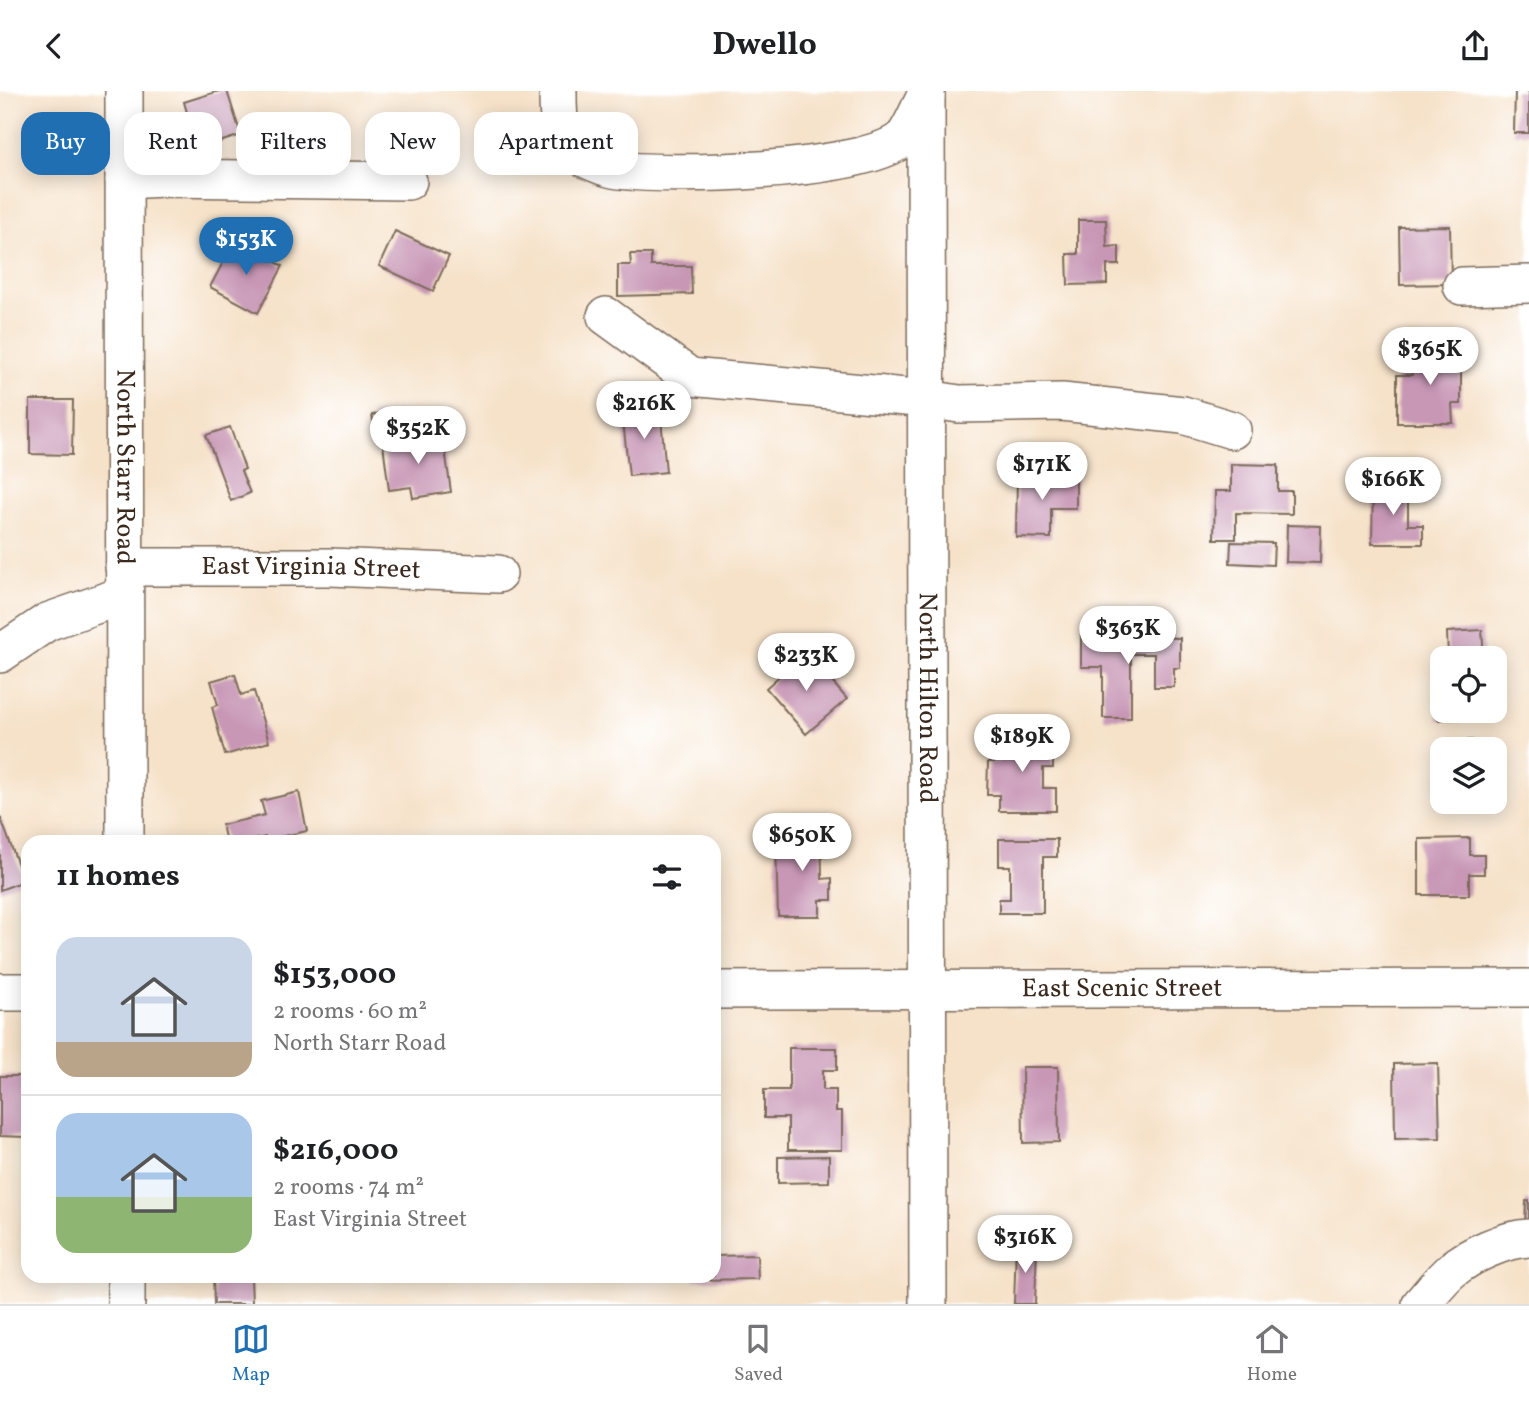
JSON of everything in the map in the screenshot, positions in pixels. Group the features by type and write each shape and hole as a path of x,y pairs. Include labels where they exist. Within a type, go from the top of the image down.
{"street":[{"name":"North Starr Road","path":"124,91 125,835"},
{"path":"558,91 559,119 564,139 578,154 611,169 671,173 796,168 878,150 903,138 926,93"},
{"name":"North Hilton Road","path":"926,93 928,1304"},
{"path":"124,180 163,178 408,181"},
{"path":"1462,286 1529,284"},
{"path":"606,316 690,377 959,404 1062,402 1183,415 1232,430"},
{"name":"East Virginia Street","path":"0,654 47,622 124,581 330,567 498,575"},
{"name":"East Scenic Street","path":"721,990 1529,988"},
{"path":"0,992 21,992"},
{"path":"1421,1304 1452,1269 1489,1249 1516,1239 1529,1238"},
{"path":"126,1283 126,1304"}],"building":[{"path":"227,91 236,119 236,137 222,141 222,112 187,112 184,102"},
{"path":"1515,91 1529,91 1529,133 1514,133"},
{"path":"1078,220 1106,220 1107,247 1119,246 1119,265 1107,265 1107,284 1068,285 1067,254 1078,254"},
{"path":"1450,226 1451,284 1400,285 1399,227"},
{"path":"395,231 449,256 433,291 379,266"},
{"path":"235,240 283,266 258,313 210,287"},
{"path":"630,254 651,254 651,266 691,266 692,294 618,296 618,265 631,265"},
{"path":"1411,349 1461,349 1461,404 1452,404 1453,423 1397,423 1397,375 1412,375"},
{"path":"30,400 73,400 72,455 30,454"},
{"path":"660,407 666,472 629,476 622,411"},
{"path":"400,411 404,434 376,438 372,415"},
{"path":"230,427 245,469 241,471 250,493 231,501 206,435"},
{"path":"443,435 451,492 413,498 411,487 389,490 383,444"},
{"path":"1231,464 1278,465 1278,491 1292,491 1292,514 1236,513 1236,539 1214,539 1215,491 1231,491"},
{"path":"1017,474 1076,475 1076,508 1051,508 1051,538 1016,537"},
{"path":"1373,485 1408,486 1408,525 1423,525 1423,544 1372,544"},
{"path":"1287,525 1321,526 1320,563 1286,562"},
{"path":"1231,542 1274,543 1273,565 1230,563"},
{"path":"1482,630 1483,646 1448,646 1447,632"},
{"path":"1081,635 1180,638 1180,668 1174,668 1174,687 1154,687 1154,654 1131,654 1131,718 1103,718 1103,667 1081,667"},
{"path":"806,652 847,699 806,734 766,688"},
{"path":"235,674 241,695 254,691 269,742 225,755 212,707 218,705 211,681"},
{"path":"1009,724 1025,724 1024,742 1053,742 1053,768 1043,768 1043,788 1056,788 1056,811 999,811 999,795 987,795 988,762 999,762 999,743 1009,743"},
{"path":"299,792 307,831 288,835 224,835 222,825 265,815 261,801"},
{"path":"0,816 21,873 21,882 0,890"},
{"path":"792,824 821,824 822,879 832,878 832,900 820,900 820,916 778,916 776,844 792,844"},
{"path":"1470,838 1470,855 1484,855 1484,874 1469,874 1469,895 1419,895 1419,839"},
{"path":"999,839 1057,839 1057,857 1043,857 1043,913 999,913 999,899 1010,899 1010,866 999,866"},
{"path":"789,1048 837,1048 837,1070 823,1070 823,1090 836,1090 836,1111 842,1111 842,1150 788,1150 788,1118 764,1118 764,1090 789,1090"},
{"path":"1438,1063 1440,1138 1395,1139 1394,1064"},
{"path":"1022,1067 1058,1067 1059,1142 1023,1143"},
{"path":"0,1076 21,1076 21,1137 0,1136"},
{"path":"829,1156 829,1182 778,1183 778,1157"},
{"path":"1526,1201 1529,1201 1529,1228 1525,1227"},
{"path":"1016,1245 1037,1246 1035,1304 1014,1304"},
{"path":"757,1255 758,1279 721,1280 721,1256"},
{"path":"213,1283 251,1283 252,1304 214,1304"}]}
